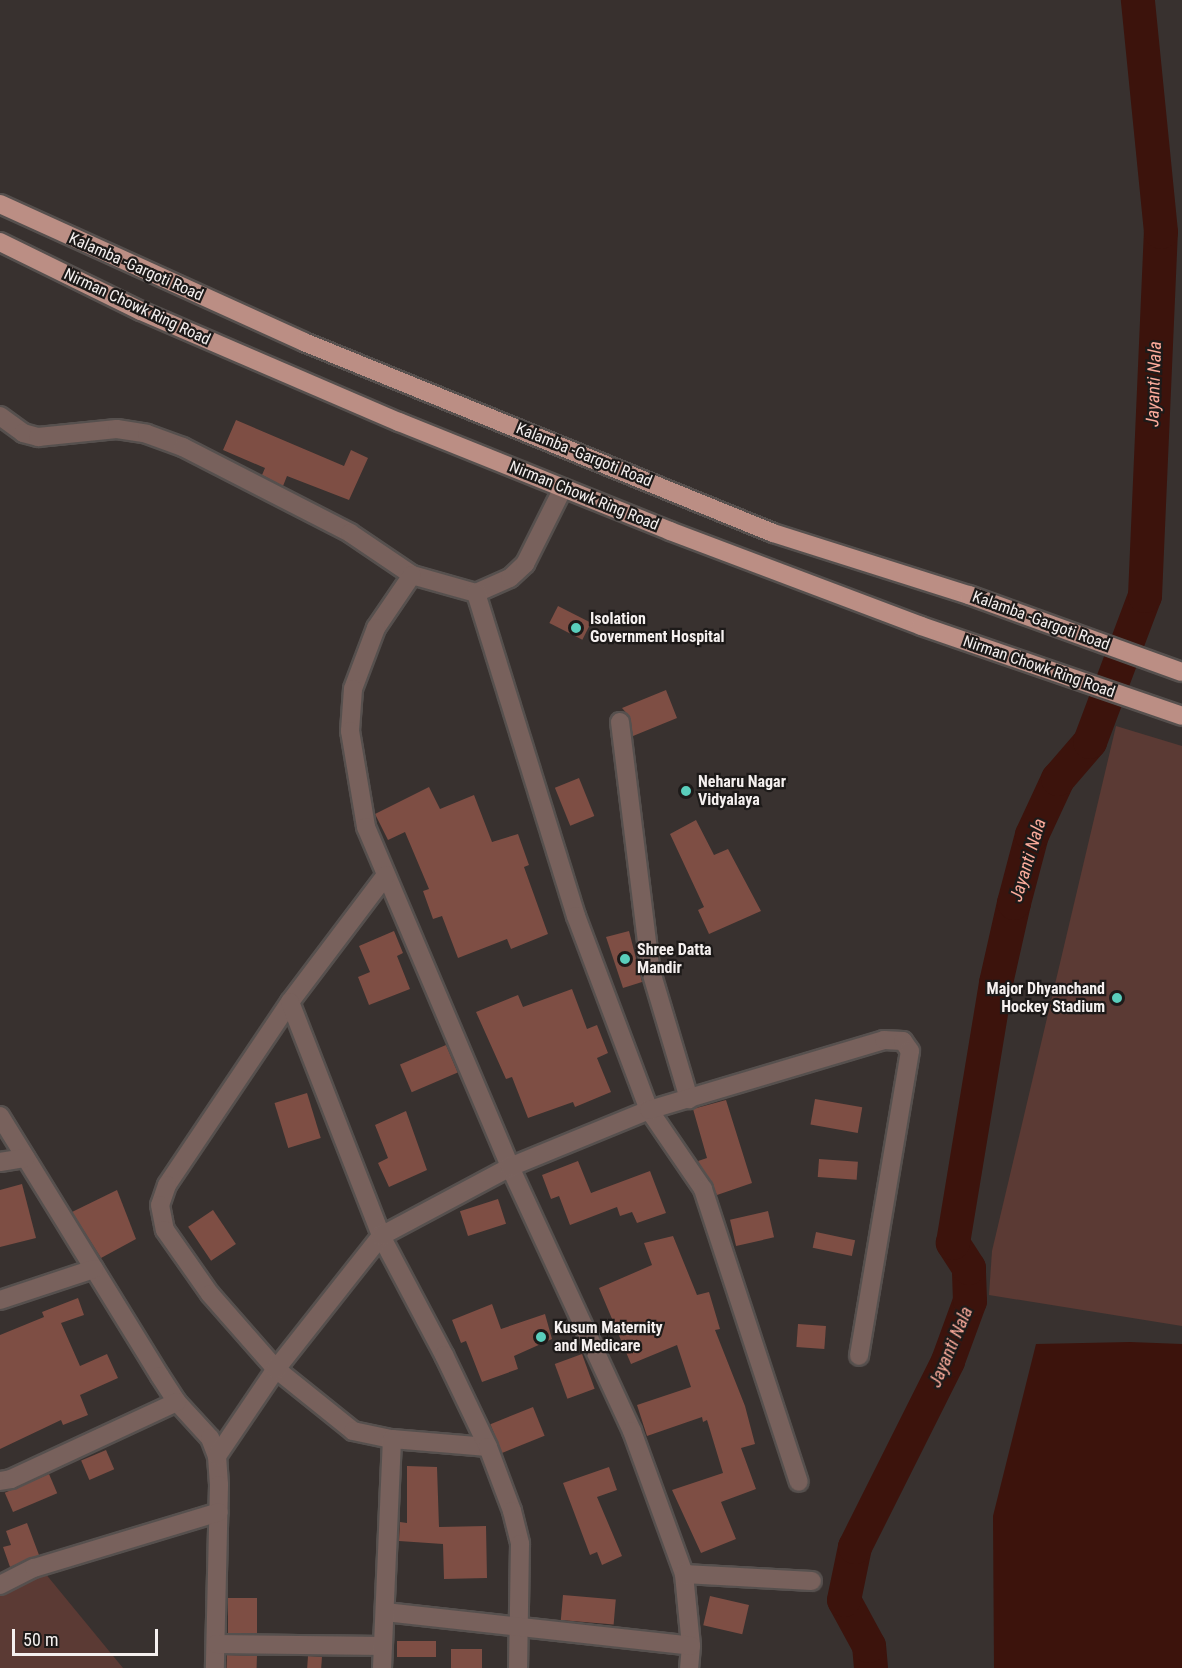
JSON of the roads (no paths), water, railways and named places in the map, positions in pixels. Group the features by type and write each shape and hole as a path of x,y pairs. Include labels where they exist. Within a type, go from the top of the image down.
{"main road":[{"name":"Kalamba -Gargoti Road","path":"0,204 304,342 773,533 850,554 1182,672"},
{"name":"Nirman Chowk Ring Road","path":"0,242 152,315 564,488 910,622 1182,716"}],"street":[{"path":"0,416 23,433 38,437 117,429 147,434 183,447 350,533 412,575 477,593 510,578 525,564 564,488"},
{"path":"412,575 376,628 353,689 350,731 366,827 510,1167 632,1431 684,1574 691,1646 689,1668"},
{"path":"477,593 484,629 540,791 576,916 649,1110 703,1189 799,1482"},
{"path":"620,722 650,968 689,1099"},
{"path":"386,875 290,1002 167,1185 160,1205 165,1230 210,1294 276,1369 353,1431 392,1439 488,1448"},
{"path":"290,1002 381,1236 488,1448 520,1544 518,1668"},
{"path":"217,1456 276,1369 381,1236 510,1167 649,1110 884,1040 903,1041 910,1051 859,1356"},
{"path":"0,1116 177,1402 210,1438 217,1456 219,1512 215,1668"},
{"path":"0,1162 26,1158"},
{"path":"0,1300 94,1269"},
{"path":"0,1481 11,1479 177,1402"},
{"path":"382,1668 392,1439"},
{"path":"0,1585 34,1568 219,1512"},
{"path":"684,1574 812,1581"},
{"path":"385,1612 691,1646"},
{"path":"216,1644 383,1646"}],"waterway":[{"name":"Jayanti Nala","path":"871,1668 869,1646 844,1600 855,1547 948,1361 970,1301 969,1268 953,1243 996,983 1014,903 1032,835 1058,779 1090,742 1145,596 1161,232 1138,0"}],"place":[{"name":"Isolation Government Hospital","path":"576,628"},
{"name":"Neharu Nagar Vidyalaya","path":"686,791"},
{"name":"Shree Datta Mandir","path":"625,959"},
{"name":"Major Dhyanchand Hockey Stadium","path":"1117,998"},
{"name":"Kusum Maternity and Medicare","path":"541,1337"}]}
